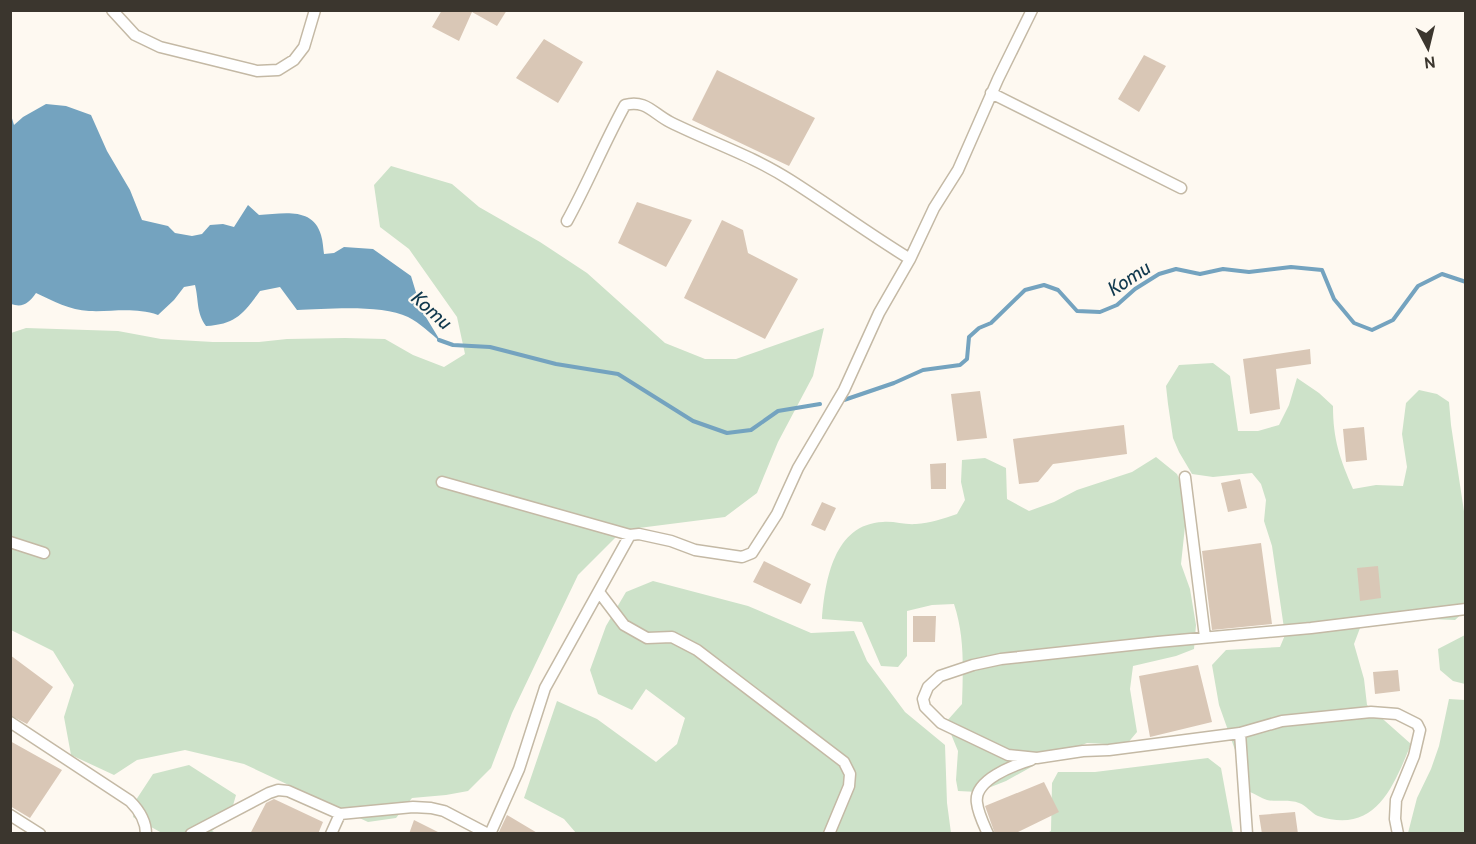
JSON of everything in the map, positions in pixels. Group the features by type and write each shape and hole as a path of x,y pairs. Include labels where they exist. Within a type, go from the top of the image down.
{"street":[{"path":"112,10 135,35 160,47 257,71 278,70 294,60 304,47 315,10"},
{"path":"442,482 630,535 639,534 671,541 696,550 742,557 752,554 777,514 798,468 844,390 879,313 910,259 934,208 958,170 1032,10"},
{"path":"992,93 1181,188"},
{"path":"567,221 589,182 609,134 626,105 635,102 668,121 738,152 790,180 870,235 910,259"},
{"path":"1185,477 1204,638"},
{"path":"191,834 269,793 288,790 340,814 413,807 431,808 489,834 519,769 545,688 630,535"},
{"path":"10,542 44,553"},
{"path":"599,592 624,625 647,638 672,637 697,650 844,762 850,774 849,786 829,834"},
{"path":"1037,758 1008,755 941,723 925,707 923,699 928,687 940,676 1001,659 1311,628 1466,609"},
{"path":"988,834 976,801 980,786 1008,767 1037,758 1083,751 1110,750 1240,733 1282,721 1371,712 1397,714 1413,721 1420,730 1412,761 1396,800 1395,819 1398,834"},
{"path":"10,722 130,801 140,812 146,826 146,834"},
{"path":"1240,733 1247,834"},
{"path":"331,834 340,814"},
{"path":"10,815 40,834"}],"green space":[{"path":"391,166 452,184 479,207 540,242 587,273 665,343 705,359 736,359 824,328 813,376 778,442 757,493 725,517 623,530 578,575 512,713 491,768 468,791 412,798 396,818 368,822 244,764 185,750 137,760 114,775 71,755 64,717 74,685 53,651 11,630 11,333 26,328 118,331 161,339 213,342 385,339 413,355 444,367 465,354 457,317 409,249 380,227 374,185"},
{"path":"1213,363 1230,376 1238,431 1258,431 1279,425 1289,405 1297,378 1319,393 1333,406 1338,449 1353,489 1376,485 1403,486 1407,467 1402,434 1406,403 1419,390 1437,394 1449,402 1465,518 1465,611 1455,620 1403,618 1360,628 1354,644 1364,679 1367,705 1411,744 1389,791 1368,813 1354,819 1338,820 1318,816 1299,803 1267,800 1250,792 1219,705 1212,665 1226,650 1280,647 1285,635 1272,546 1264,521 1266,500 1261,484 1252,473 1213,477 1192,474 1173,438 1166,386 1179,365"},
{"path":"1156,457 1177,474 1184,490 1186,517 1181,564 1190,589 1196,625 1194,649 1176,656 1133,666 1130,689 1137,732 1126,745 1087,743 1042,761 1006,781 978,792 958,791 956,780 958,751 946,722 962,704 962,641 954,604 932,605 907,611 907,656 898,667 881,666 862,622 822,619 830,572 843,543 866,525 883,522 921,523 957,514 965,500 961,482 962,460 985,458 1006,468 1007,499 1029,511 1077,490 1132,472"},
{"path":"653,581 748,606 811,633 854,631 867,661 905,712 945,745 947,803 951,833 576,833 564,819 524,798 557,701 597,719 656,762 677,744 685,718 646,689 632,710 598,694 590,670 606,626 626,592"},
{"path":"1465,635 1465,684 1453,681 1440,670 1438,649"},
{"path":"1449,699 1465,700 1465,833 1408,833 1417,798 1439,746"},
{"path":"1208,758 1221,768 1233,833 1045,834 1051,831 1052,783 1058,772 1095,772"},
{"path":"189,765 236,795 230,816 212,831 216,833 162,833 133,817 136,800 153,774"}],"water":[{"path":"46,104 66,106 91,115 107,151 130,190 142,220 168,226 175,233 192,236 202,234 210,225 223,224 234,227 248,205 259,215 286,213 304,216 317,226 322,237 324,254 334,253 344,247 373,249 411,276 421,309 441,342 417,322 384,310 354,308 297,310 280,287 260,291 249,306 232,320 206,326 199,311 195,285 184,287 158,315 132,310 75,309 36,293 25,304 11,304 11,115 14,125"}],"building":[{"path":"442,10 507,10 497,26 472,12 459,41 432,27"},
{"path":"544,39 583,62 558,103 516,78"},
{"path":"1144,55 1166,66 1139,112 1118,99"},
{"path":"717,70 815,118 789,166 692,120"},
{"path":"637,202 692,220 666,267 618,243"},
{"path":"722,220 743,230 748,253 798,279 765,339 684,298"},
{"path":"1310,349 1311,364 1276,369 1280,409 1250,414 1243,359"},
{"path":"980,391 987,438 957,441 951,394"},
{"path":"1124,425 1127,454 1053,464 1038,482 1019,484 1013,439"},
{"path":"1364,427 1367,460 1346,462 1343,429"},
{"path":"946,463 946,489 931,489 930,464"},
{"path":"1240,479 1247,508 1228,512 1221,483"},
{"path":"822,502 836,508 825,531 811,525"},
{"path":"1261,543 1272,624 1212,630 1202,551"},
{"path":"764,561 811,584 801,604 753,582"},
{"path":"1378,566 1381,598 1360,601 1357,568"},
{"path":"913,616 936,616 935,642 913,642"},
{"path":"10,655 53,687 27,724 10,715"},
{"path":"1198,665 1212,722 1150,737 1139,676"},
{"path":"1398,670 1400,691 1375,694 1373,672"},
{"path":"10,741 62,770 30,818 10,806"},
{"path":"1044,782 1059,812 1014,834 995,834 985,806"},
{"path":"274,799 323,822 318,834 250,834 266,803"},
{"path":"1295,812 1298,834 1262,834 1259,815"},
{"path":"507,815 539,834 498,834"},
{"path":"414,820 442,834 409,834"}],"waterway":[{"name":"Komu","path":"844,400 894,383 923,370 960,365 967,359 969,337 979,328 991,323 1025,290 1044,285 1058,290 1077,311 1100,312 1117,305 1135,289 1159,274 1176,269 1200,274 1223,269 1249,272 1291,267 1322,270 1334,299 1354,323 1372,330 1393,320 1418,286 1442,274 1466,282"},
{"name":"Komu","path":"439,340 453,345 490,347 556,364 618,374 693,421 727,433 751,430 778,411 820,404"}]}
